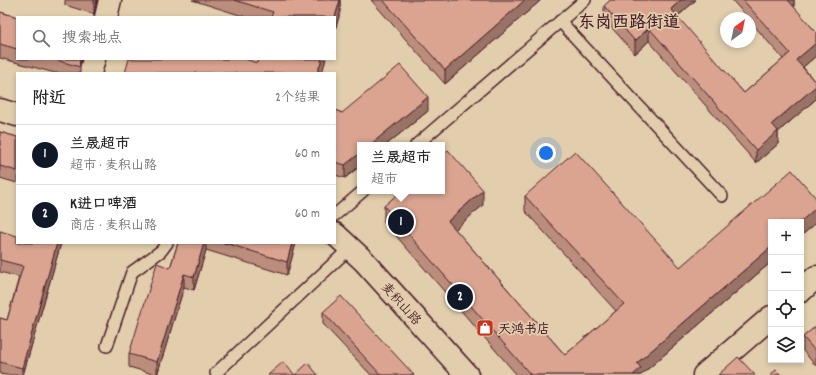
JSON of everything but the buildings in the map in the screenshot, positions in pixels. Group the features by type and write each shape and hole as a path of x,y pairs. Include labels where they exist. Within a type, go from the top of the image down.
{"street":[{"path":"106,16 110,0"},
{"path":"90,72 94,60"},
{"path":"0,110 16,115"},
{"name":"麦积山路","path":"343,241 364,261 467,375"},
{"path":"804,288 816,278"},
{"path":"704,375 768,320"}],"lane":[{"path":"419,142 585,0"},
{"path":"560,21 722,196"},
{"path":"336,214 360,194"},
{"path":"216,373 343,241"},
{"path":"107,346 132,272 161,251 166,244"}],"place":[{"name":"兰晟超市","path":"401,222"},
{"name":"K进口啤酒","path":"460,297"},
{"name":"天鸿书店","path":"485,328"}],"district":[{"name":"东岗西路街道","path":"629,21"}]}
